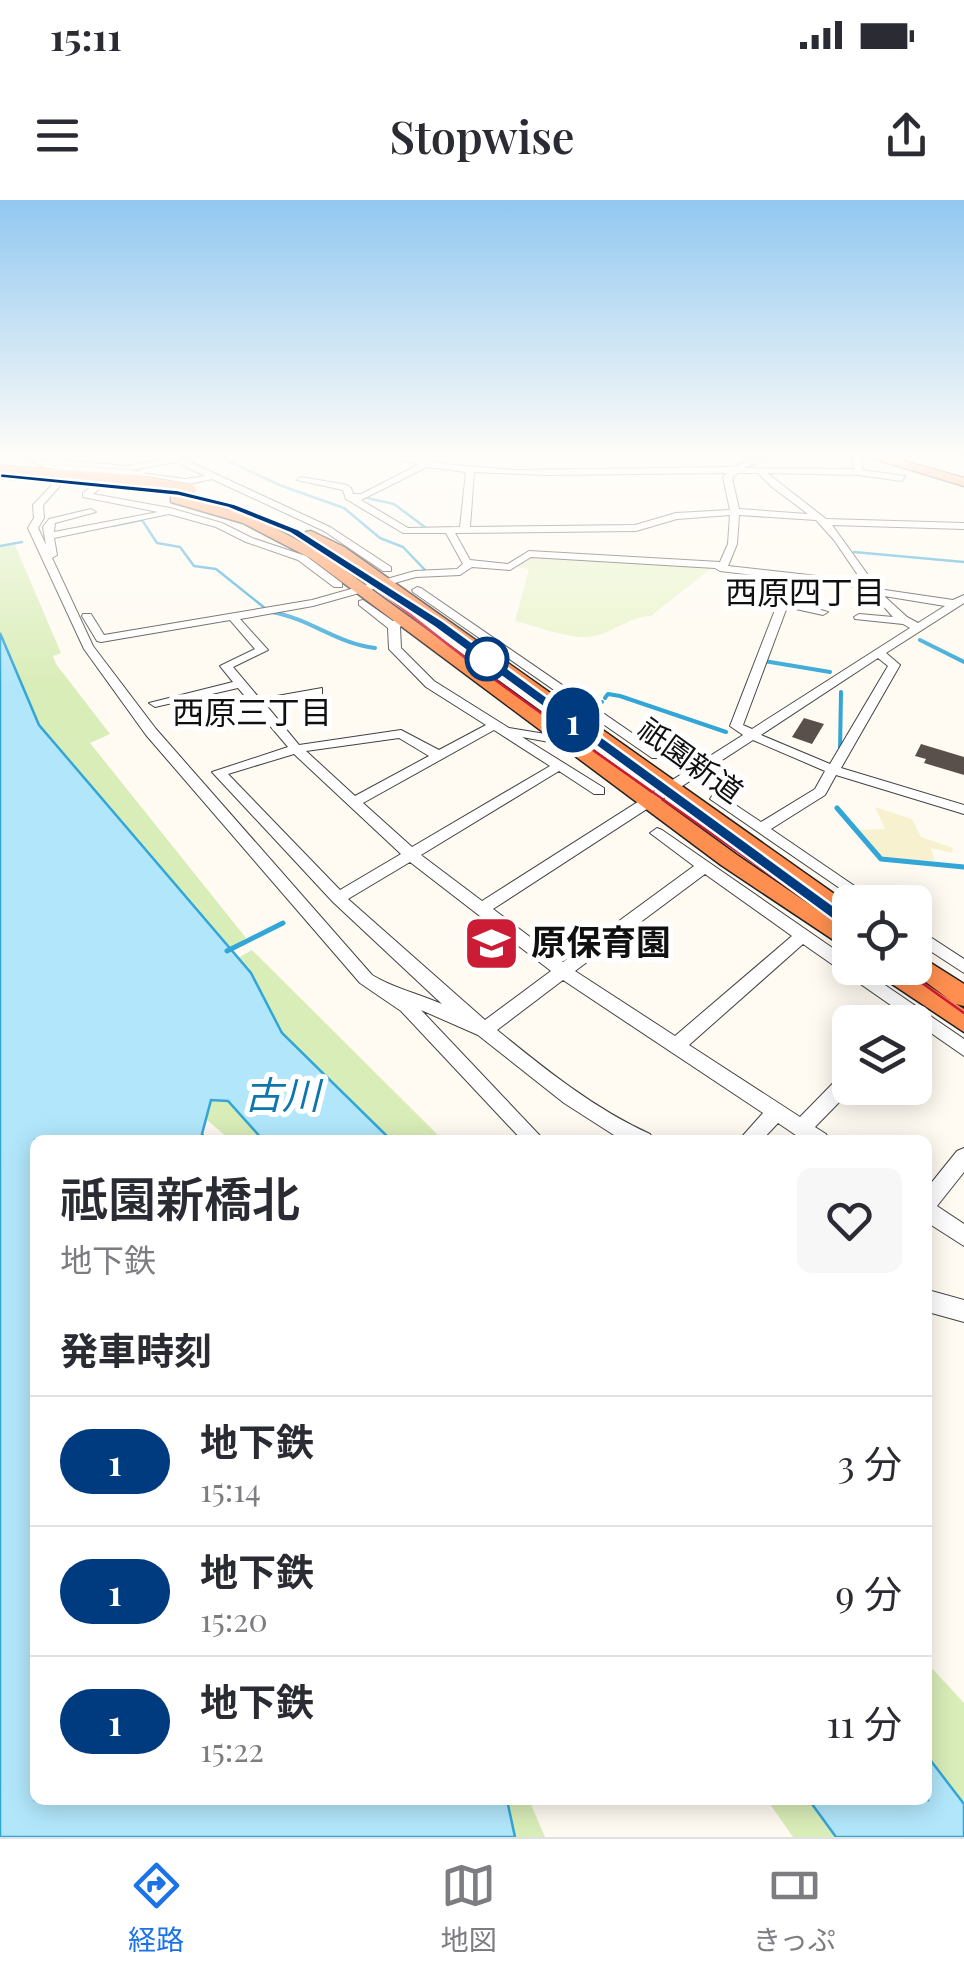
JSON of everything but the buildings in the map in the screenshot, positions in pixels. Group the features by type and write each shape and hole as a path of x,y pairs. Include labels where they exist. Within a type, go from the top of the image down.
{"highway":[{"name":"祇園新道","path":"275,531 832,931"},
{"name":"祇園新道","path":"310,531 340,544 386,576 423,611 585,716 669,786 832,903"},
{"path":"932,971 962,986"},
{"path":"910,985 964,1021"}],"street":[{"path":"35,531 88,647 205,798 366,979 407,1006 529,1135"},
{"path":"51,531 52,554 65,570 101,640 363,597 386,576 460,572 467,563"},
{"path":"50,536 67,531"},
{"path":"235,531 302,558 338,585"},
{"path":"316,531 340,544"},
{"path":"449,531 467,563"},
{"path":"722,566 734,531"},
{"path":"832,531 871,588 902,621"},
{"path":"266,546 286,536"},
{"path":"467,563 510,566 529,554 722,566 962,600"},
{"path":"793,577 736,723 751,734 834,770 964,810"},
{"path":"418,590 585,716 657,756"},
{"path":"482,909 962,600"},
{"path":"783,603 823,612"},
{"path":"423,611 451,614"},
{"path":"233,617 262,650 226,666 296,749 412,855 564,972 812,1135"},
{"path":"859,617 902,621 919,628"},
{"path":"398,623 395,649 430,684 599,791"},
{"path":"762,828 820,792 894,665 880,654"},
{"path":"154,703 242,684"},
{"path":"258,702 318,690"},
{"path":"355,802 495,726 572,742"},
{"path":"438,755 402,734 296,749 219,772 338,898 416,973 557,1088 635,1135"},
{"path":"338,898 560,765"},
{"path":"717,798 845,885"},
{"path":"657,833 802,935 892,1005"},
{"path":"748,844 786,845"},
{"path":"728,882 729,860"},
{"path":"484,1030 705,866"},
{"path":"675,1046 802,935"},
{"path":"932,953 962,986"},
{"path":"366,979 484,1030"},
{"path":"932,1019 964,1021"},
{"path":"932,1031 964,1049"},
{"path":"801,1128 832,1096"},
{"path":"754,1135 776,1112"},
{"path":"932,1197 964,1158"},
{"path":"932,1215 964,1236"},
{"path":"932,1302 964,1311"}],"shaded area":[{"path":"875,807 912,819 921,837 953,848 952,853 931,848 935,861 880,858 859,830 885,829"}],"green space":[{"path":"15,545 61,653 53,656 56,664 110,734 90,743 246,938 230,949 39,725 0,633 0,547"},
{"path":"531,556 714,566 651,616 585,637 515,621 529,569 516,567"},
{"path":"252,950 438,1135 385,1135 320,1076 282,1034 238,958"},
{"path":"211,1100 227,1101 258,1135 224,1135 206,1119"},
{"path":"932,1668 964,1703 964,1804 932,1762"},
{"path":"508,1805 531,1805 545,1837 515,1837"},
{"path":"771,1805 813,1805 836,1837 793,1837"}],"water":[{"name":"古川","path":"0,633 39,725 251,973 282,1033 386,1135 259,1135 228,1101 211,1100 203,1135 30,1135 30,1805 508,1805 515,1837 0,1837"},
{"path":"932,1762 964,1804 964,1837 836,1837 813,1805 932,1805"}],"waterway":[{"path":"149,531 157,543 180,547 194,566 216,569 266,609"},
{"path":"372,531 403,547 427,572"},
{"path":"0,546 22,542"},
{"path":"854,552 964,562"},
{"path":"272,612 375,648"},
{"path":"920,640 964,662"},
{"path":"764,661 830,672"},
{"path":"840,751 841,692"},
{"path":"605,698 608,694 620,696 726,732"},
{"path":"598,705 602,702"},
{"path":"837,808 881,859 964,867"},
{"path":"227,951 283,923"}],"tram line":[{"path":"288,531 347,567 525,702 832,918"},
{"path":"925,985 964,1013"}],"metro line":[{"name":"1","path":"295,531 438,624 832,911"}],"place":[{"name":"原保育園","path":"492,943"}],"district":[{"name":"西原四丁目","path":"805,593"},
{"name":"西原三丁目","path":"252,713"}]}
